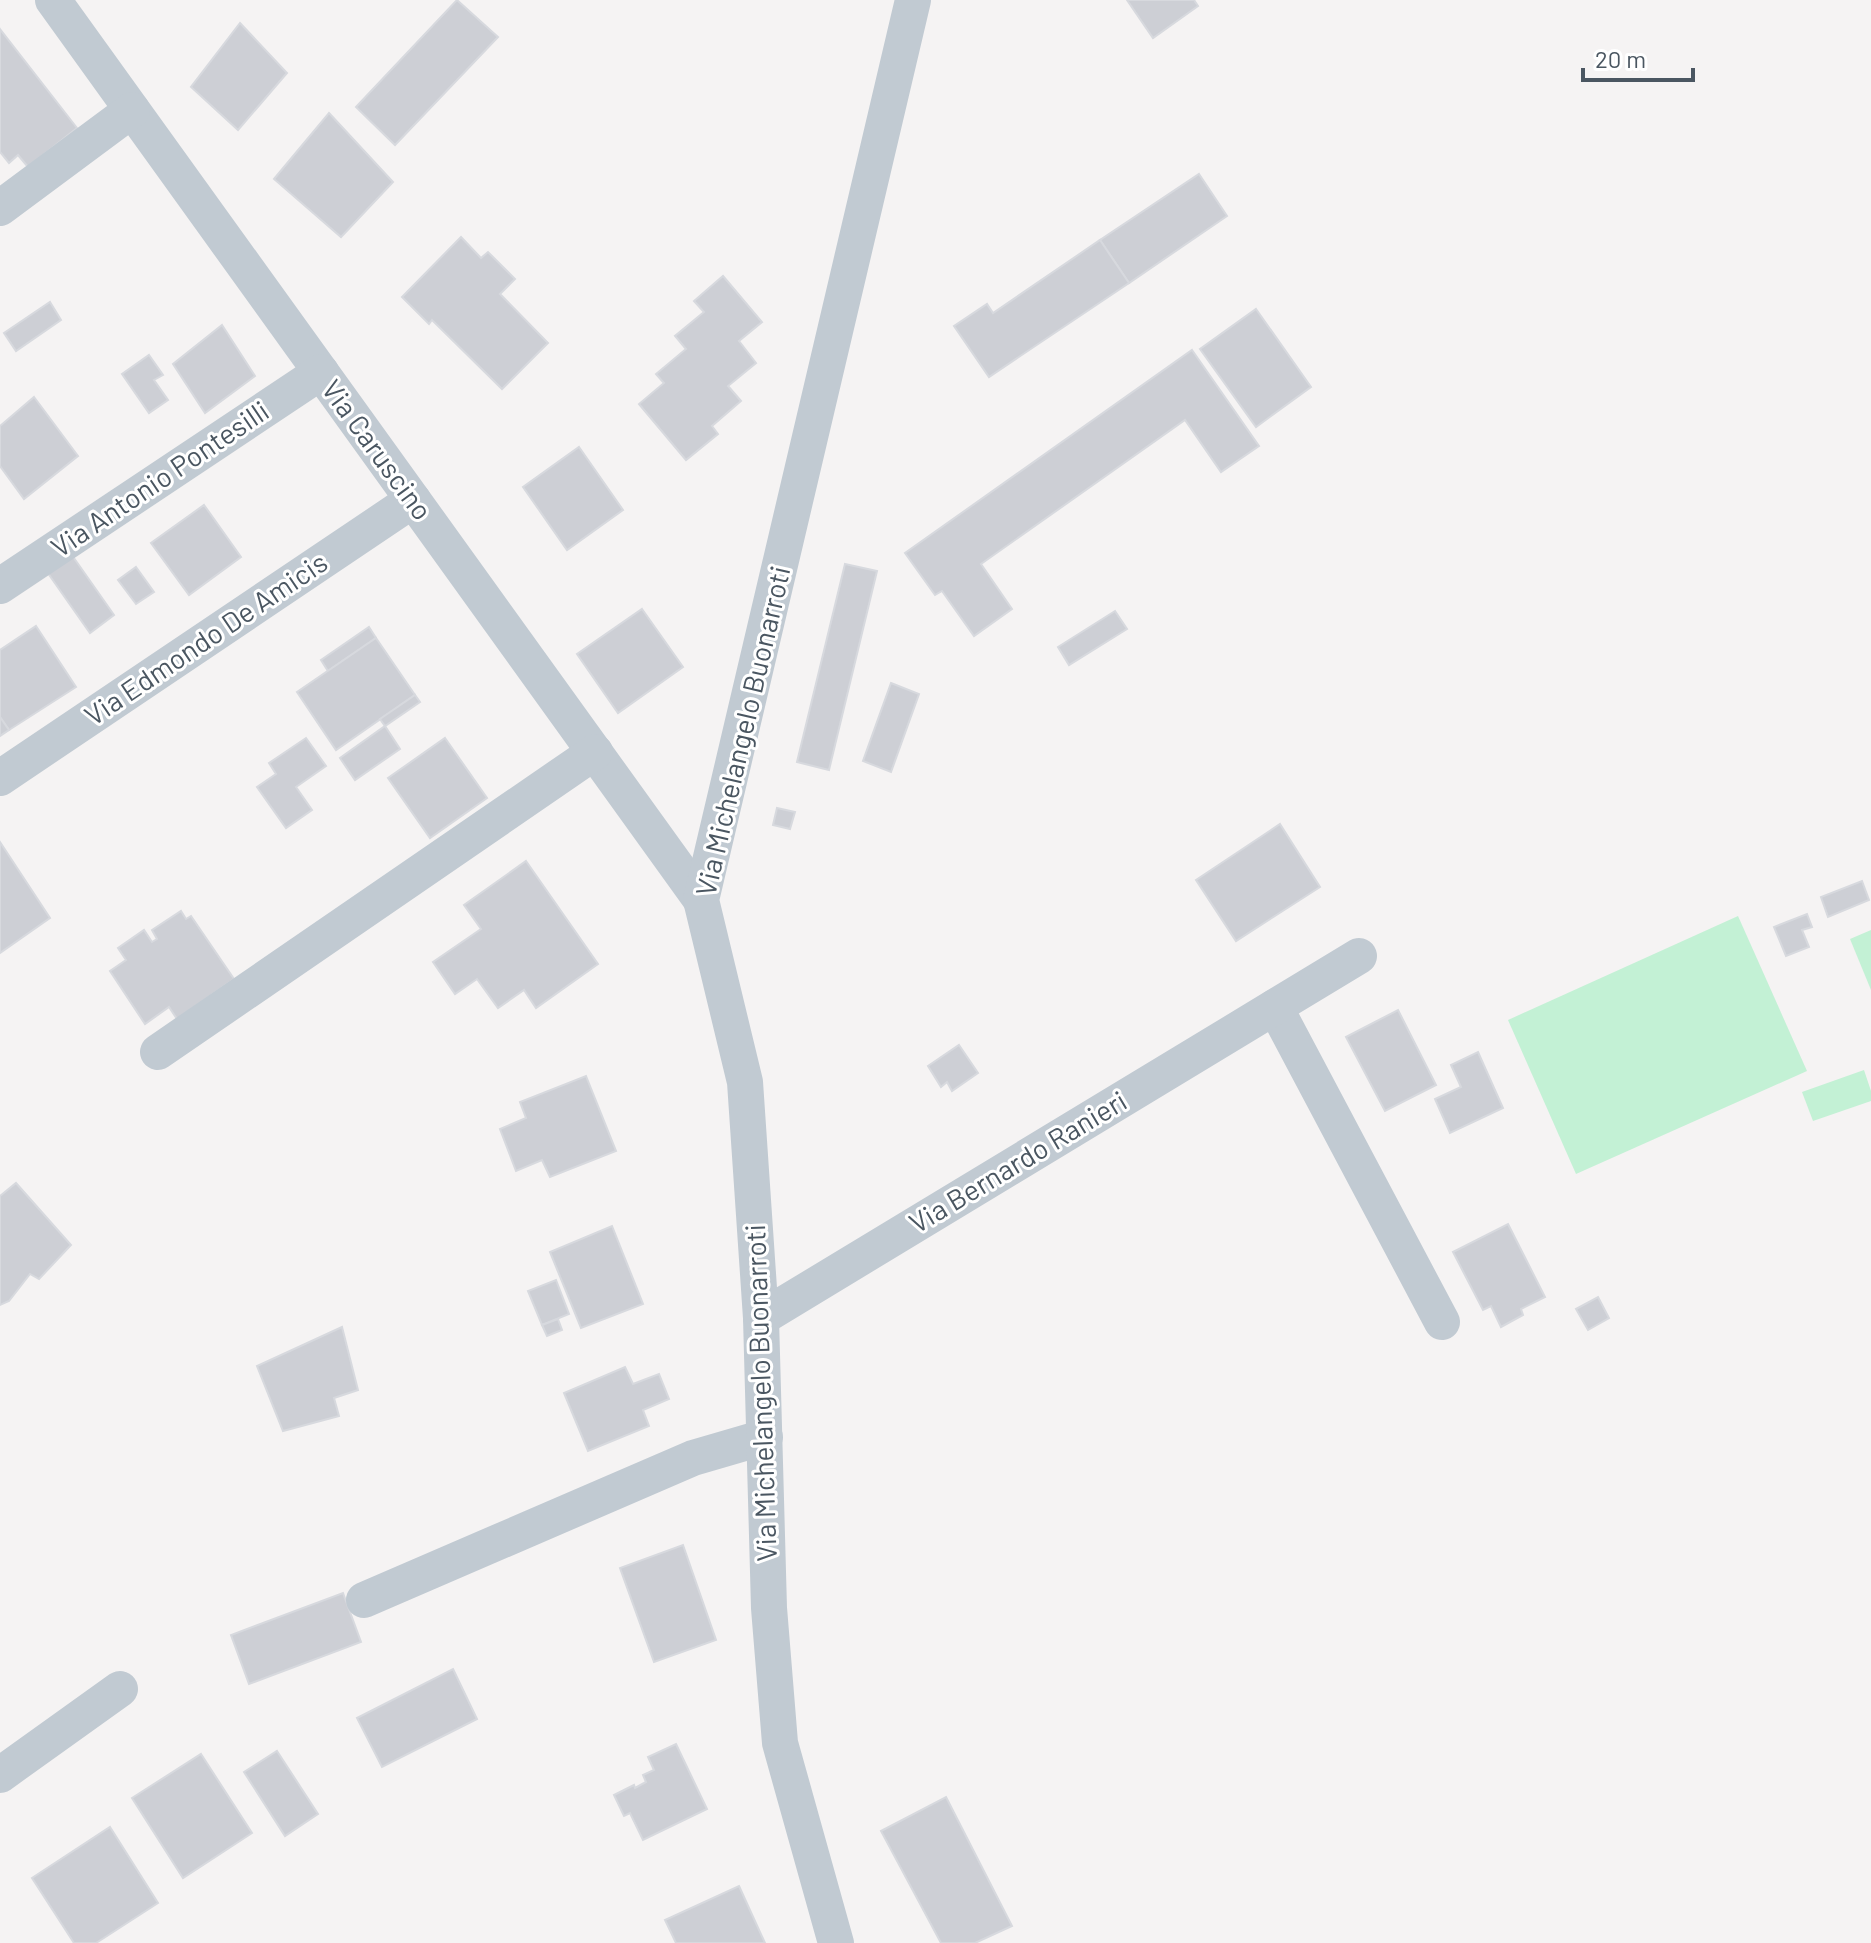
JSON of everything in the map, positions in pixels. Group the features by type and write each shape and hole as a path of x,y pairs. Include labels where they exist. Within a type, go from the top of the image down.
{"street":[{"name":"Via Caruscino","path":"53,0 701,900"},
{"name":"Via Michelangelo Buonarroti","path":"836,1943 780,1743 769,1608 761,1318 745,1082 701,900 913,0"},
{"path":"0,208 132,110"},
{"name":"Via Antonio Pontesilli","path":"0,586 321,372"},
{"name":"Via Edmondo De Amicis","path":"0,778 413,500"},
{"path":"158,1052 595,752"},
{"name":"Via Bernardo Ranieri","path":"761,1318 1359,956"},
{"path":"1275,1007 1442,1322"},
{"path":"364,1600 693,1458 765,1437"},
{"path":"0,1775 120,1689"}],"green space":[{"path":"1738,916 1807,1071 1576,1174 1508,1020"},
{"path":"1871,930 1871,990 1850,939"},
{"path":"1864,1070 1871,1101 1813,1121 1802,1092"}],"building":[{"path":"457,0 498,37 395,145 356,107"},
{"path":"1127,0 1194,0 1198,6 1153,38"},
{"path":"240,23 287,73 238,130 191,87"},
{"path":"0,29 77,128 28,167 18,155 9,163 0,152"},
{"path":"329,113 393,182 341,237 274,179"},
{"path":"1199,174 1227,216 1129,283 1100,240"},
{"path":"461,237 481,258 488,252 515,279 500,294 548,343 502,389 432,320 429,324 402,297"},
{"path":"1100,240 1129,283 989,377 954,326 987,304 993,313"},
{"path":"723,276 762,322 739,341 756,363 728,386 741,401 712,426 718,434 686,460 639,404 664,383 656,374 686,349 675,336 704,312 694,301"},
{"path":"50,302 61,320 16,351 4,333"},
{"path":"1256,309 1311,387 1256,427 1200,349"},
{"path":"222,325 255,376 205,413 173,364"},
{"path":"1192,350 1259,446 1221,472 1185,420 981,564 1012,609 974,636 942,591 935,595 905,553"},
{"path":"149,355 163,375 154,380 168,400 149,413 122,374"},
{"path":"34,397 78,456 24,499 0,466 0,426"},
{"path":"579,447 623,510 567,550 523,487"},
{"path":"204,505 241,557 189,595 151,543"},
{"path":"69,551 114,615 90,633 45,569"},
{"path":"845,564 877,571 829,770 797,762"},
{"path":"136,567 154,592 136,604 118,580"},
{"path":"642,609 683,667 618,713 577,654"},
{"path":"1115,611 1127,629 1069,665 1058,647"},
{"path":"36,626 76,687 9,730 0,717 0,650"},
{"path":"369,627 376,638 328,671 321,660"},
{"path":"376,638 415,695 336,750 297,692"},
{"path":"891,683 919,694 891,772 863,761"},
{"path":"415,695 420,702 385,726 380,719"},
{"path":"0,717 9,730 0,736"},
{"path":"385,726 400,749 355,780 340,758"},
{"path":"306,738 326,766 296,787 312,810 286,828 257,787 276,774 269,763"},
{"path":"445,738 487,798 430,838 388,778"},
{"path":"777,808 795,812 790,829 773,825"},
{"path":"1280,824 1320,887 1236,941 1196,880"},
{"path":"0,842 50,918 0,953"},
{"path":"526,861 598,964 536,1008 524,990 498,1008 477,979 455,994 433,962 481,929 464,905"},
{"path":"1862,881 1869,900 1828,917 1821,897"},
{"path":"181,911 186,919 191,916 234,979 177,1019 169,1007 145,1024 110,971 126,960 118,948 144,930 152,942 157,939 152,930"},
{"path":"1807,914 1812,927 1802,930 1809,947 1786,956 1774,927"},
{"path":"1398,1010 1436,1085 1385,1111 1346,1037"},
{"path":"959,1045 978,1073 952,1091 947,1082 941,1087 928,1066"},
{"path":"1478,1052 1503,1108 1450,1133 1435,1099 1461,1087 1451,1065"},
{"path":"586,1076 616,1151 550,1177 542,1160 516,1171 500,1129 526,1118 520,1102"},
{"path":"16,1183 71,1245 39,1279 30,1274 9,1301 0,1305 0,1196"},
{"path":"1508,1224 1545,1297 1521,1309 1523,1315 1501,1327 1491,1306 1483,1310 1453,1252"},
{"path":"612,1226 643,1304 581,1328 550,1252"},
{"path":"556,1280 569,1314 542,1325 528,1291"},
{"path":"1598,1297 1609,1318 1588,1330 1576,1309"},
{"path":"558,1319 562,1330 547,1336 542,1325"},
{"path":"342,1327 358,1390 334,1398 339,1416 283,1431 257,1366"},
{"path":"625,1367 633,1384 659,1374 669,1399 643,1410 649,1426 588,1451 564,1393"},
{"path":"683,1545 716,1640 654,1662 620,1568"},
{"path":"343,1593 361,1642 249,1684 231,1635"},
{"path":"453,1669 477,1719 382,1767 357,1718"},
{"path":"676,1744 707,1809 643,1840 630,1813 624,1816 614,1795 646,1782 643,1775 654,1770 648,1757"},
{"path":"277,1751 318,1814 285,1836 244,1772"},
{"path":"201,1754 252,1833 183,1878 132,1798"},
{"path":"946,1797 1012,1926 975,1943 941,1943 881,1831"},
{"path":"110,1827 158,1903 96,1943 74,1943 32,1878"},
{"path":"739,1886 765,1943 676,1943 665,1920"}]}
